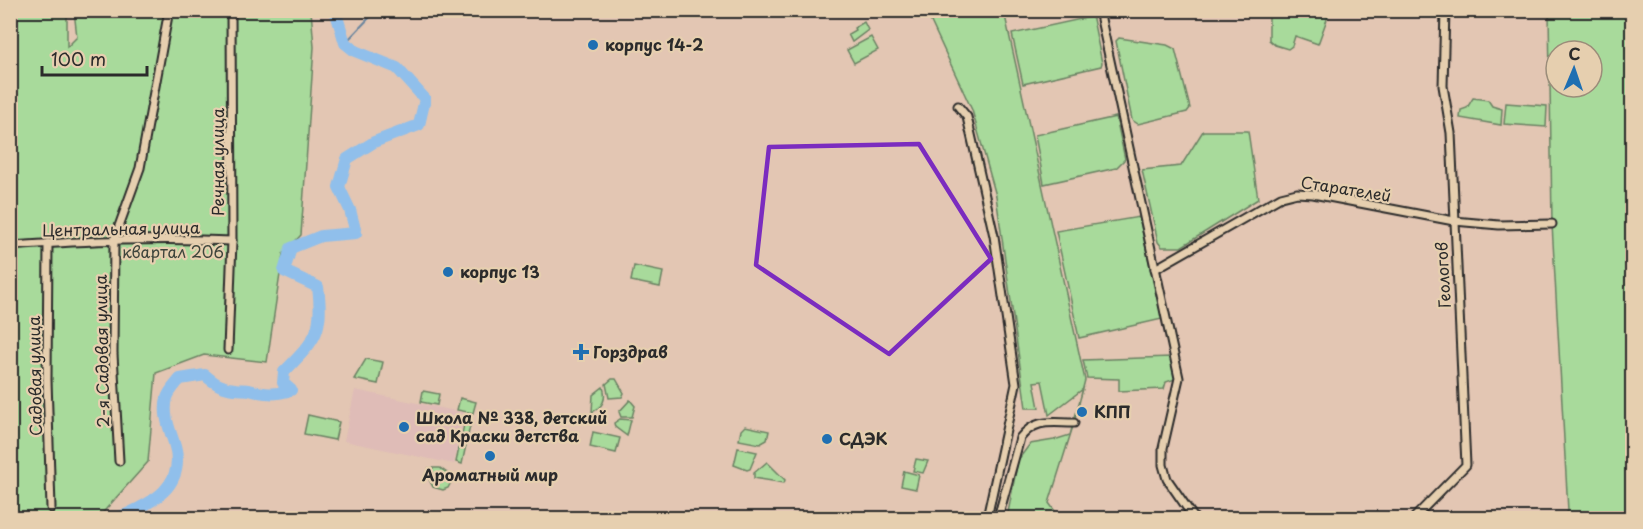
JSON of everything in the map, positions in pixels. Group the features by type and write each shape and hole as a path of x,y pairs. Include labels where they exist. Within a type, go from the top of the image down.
{"street":[{"name":"2-я Садовая улица","path":"119,461 113,354 114,240 140,168 169,10"},
{"name":"Речная улица","path":"228,350 232,241 231,10"},
{"path":"1099,10 1179,378 1163,448 1163,465 1167,479 1194,519"},
{"name":"Геологов","path":"1414,519 1466,465 1450,123 1443,86 1445,10"},
{"path":"958,106 967,117 994,236 1016,384 987,519"},
{"name":"Старателей","path":"1155,269 1281,197 1297,193 1313,194 1454,221 1499,225 1552,224"},
{"name":"Центральная улица","path":"10,246 185,238 232,241"},
{"name":"Садовая улица","path":"48,243 47,380 51,508"},
{"path":"998,519 1020,438 1028,428 1037,424 1074,423"}],"highlighted area":[{"path":"919,144 991,259 889,354 756,265 769,147"}],"shaded area":[{"name":"Школа № 338, детский сад Краски детства","path":"355,390 465,413 454,464 344,441"}],"green space":[{"path":"1269,10 1330,11 1318,44 1295,36 1292,46 1288,49 1275,45 1269,40"},
{"name":"квартал 206","path":"10,11 67,11 67,47 77,37 74,11 311,11 314,47 301,235 283,254 267,362 204,355 156,373 148,462 98,518 11,518"},
{"path":"926,11 1004,11 1085,380 1083,389 1049,415 1042,381 1034,382 1039,408 1026,408 996,196 972,110"},
{"path":"1549,11 1632,11 1632,518 1561,518 1568,511 1552,224 1550,99 1604,99 1604,39 1549,39"},
{"path":"1090,17 1093,19 1101,66 1023,84 1012,34"},
{"path":"864,22 868,30 852,42 848,34"},
{"path":"871,37 878,50 854,63 847,50"},
{"path":"1119,38 1167,45 1175,49 1190,108 1187,112 1138,124 1132,120 1116,41"},
{"path":"1473,98 1488,100 1492,106 1502,109 1501,125 1460,118 1461,110 1467,108"},
{"path":"1506,103 1547,106 1546,127 1504,124"},
{"path":"1116,117 1125,159 1116,168 1044,184 1035,135"},
{"path":"1203,131 1248,131 1258,199 1181,247 1162,247 1158,242 1142,170 1181,166"},
{"path":"1139,217 1162,319 1079,338 1056,231"},
{"path":"634,266 663,272 660,287 631,281"},
{"path":"1171,357 1175,379 1166,382 1164,389 1119,391 1119,379 1087,378 1083,360"},
{"path":"366,359 383,362 378,384 354,379"},
{"path":"616,379 624,393 622,397 609,398 606,384"},
{"path":"603,387 605,395 603,402 592,412 593,395"},
{"path":"423,391 439,394 437,405 421,402"},
{"path":"460,398 476,402 473,413 457,410"},
{"path":"630,400 635,406 632,417 621,417 619,412"},
{"path":"1080,400 1074,423 1049,503 1060,518 1007,518 1018,460 1030,444 1070,435"},
{"path":"308,415 339,422 335,440 304,434"},
{"path":"620,419 631,420 627,436 615,427 614,423"},
{"path":"465,420 471,421 462,464 456,462"},
{"path":"745,426 769,431 767,440 760,444 739,440 741,430"},
{"path":"593,432 620,438 616,453 590,447"},
{"path":"738,448 757,452 750,469 734,465"},
{"path":"916,459 928,461 923,473 913,471"},
{"path":"767,462 785,480 784,483 754,478 754,473"},
{"path":"429,468 440,468 451,476 448,488 443,490 433,487 426,473"},
{"path":"904,471 919,475 916,489 901,486"}],"waterway":[{"path":"118,518 143,506 164,491 176,471 177,458 167,421 166,404 169,393 180,379 205,375 218,385 230,388 270,393 291,390 283,383 284,372 310,343 315,335 320,315 318,287 284,271 291,248 321,236 356,233 350,210 339,187 347,159 374,142 419,125 425,99 397,68 355,51 345,43 335,10"},
{"path":"345,43 371,16 372,10"}],"place":[{"name":"корпус 14-2","path":"593,45"},
{"name":"корпус 13","path":"448,272"},
{"name":"Горздрав","path":"581,352"},
{"name":"КПП","path":"1082,412"},
{"name":"Школа № 338, детский сад Краски детства","path":"404,427"},
{"name":"СДЭК","path":"827,439"},
{"name":"Ароматный мир","path":"490,456"}]}
